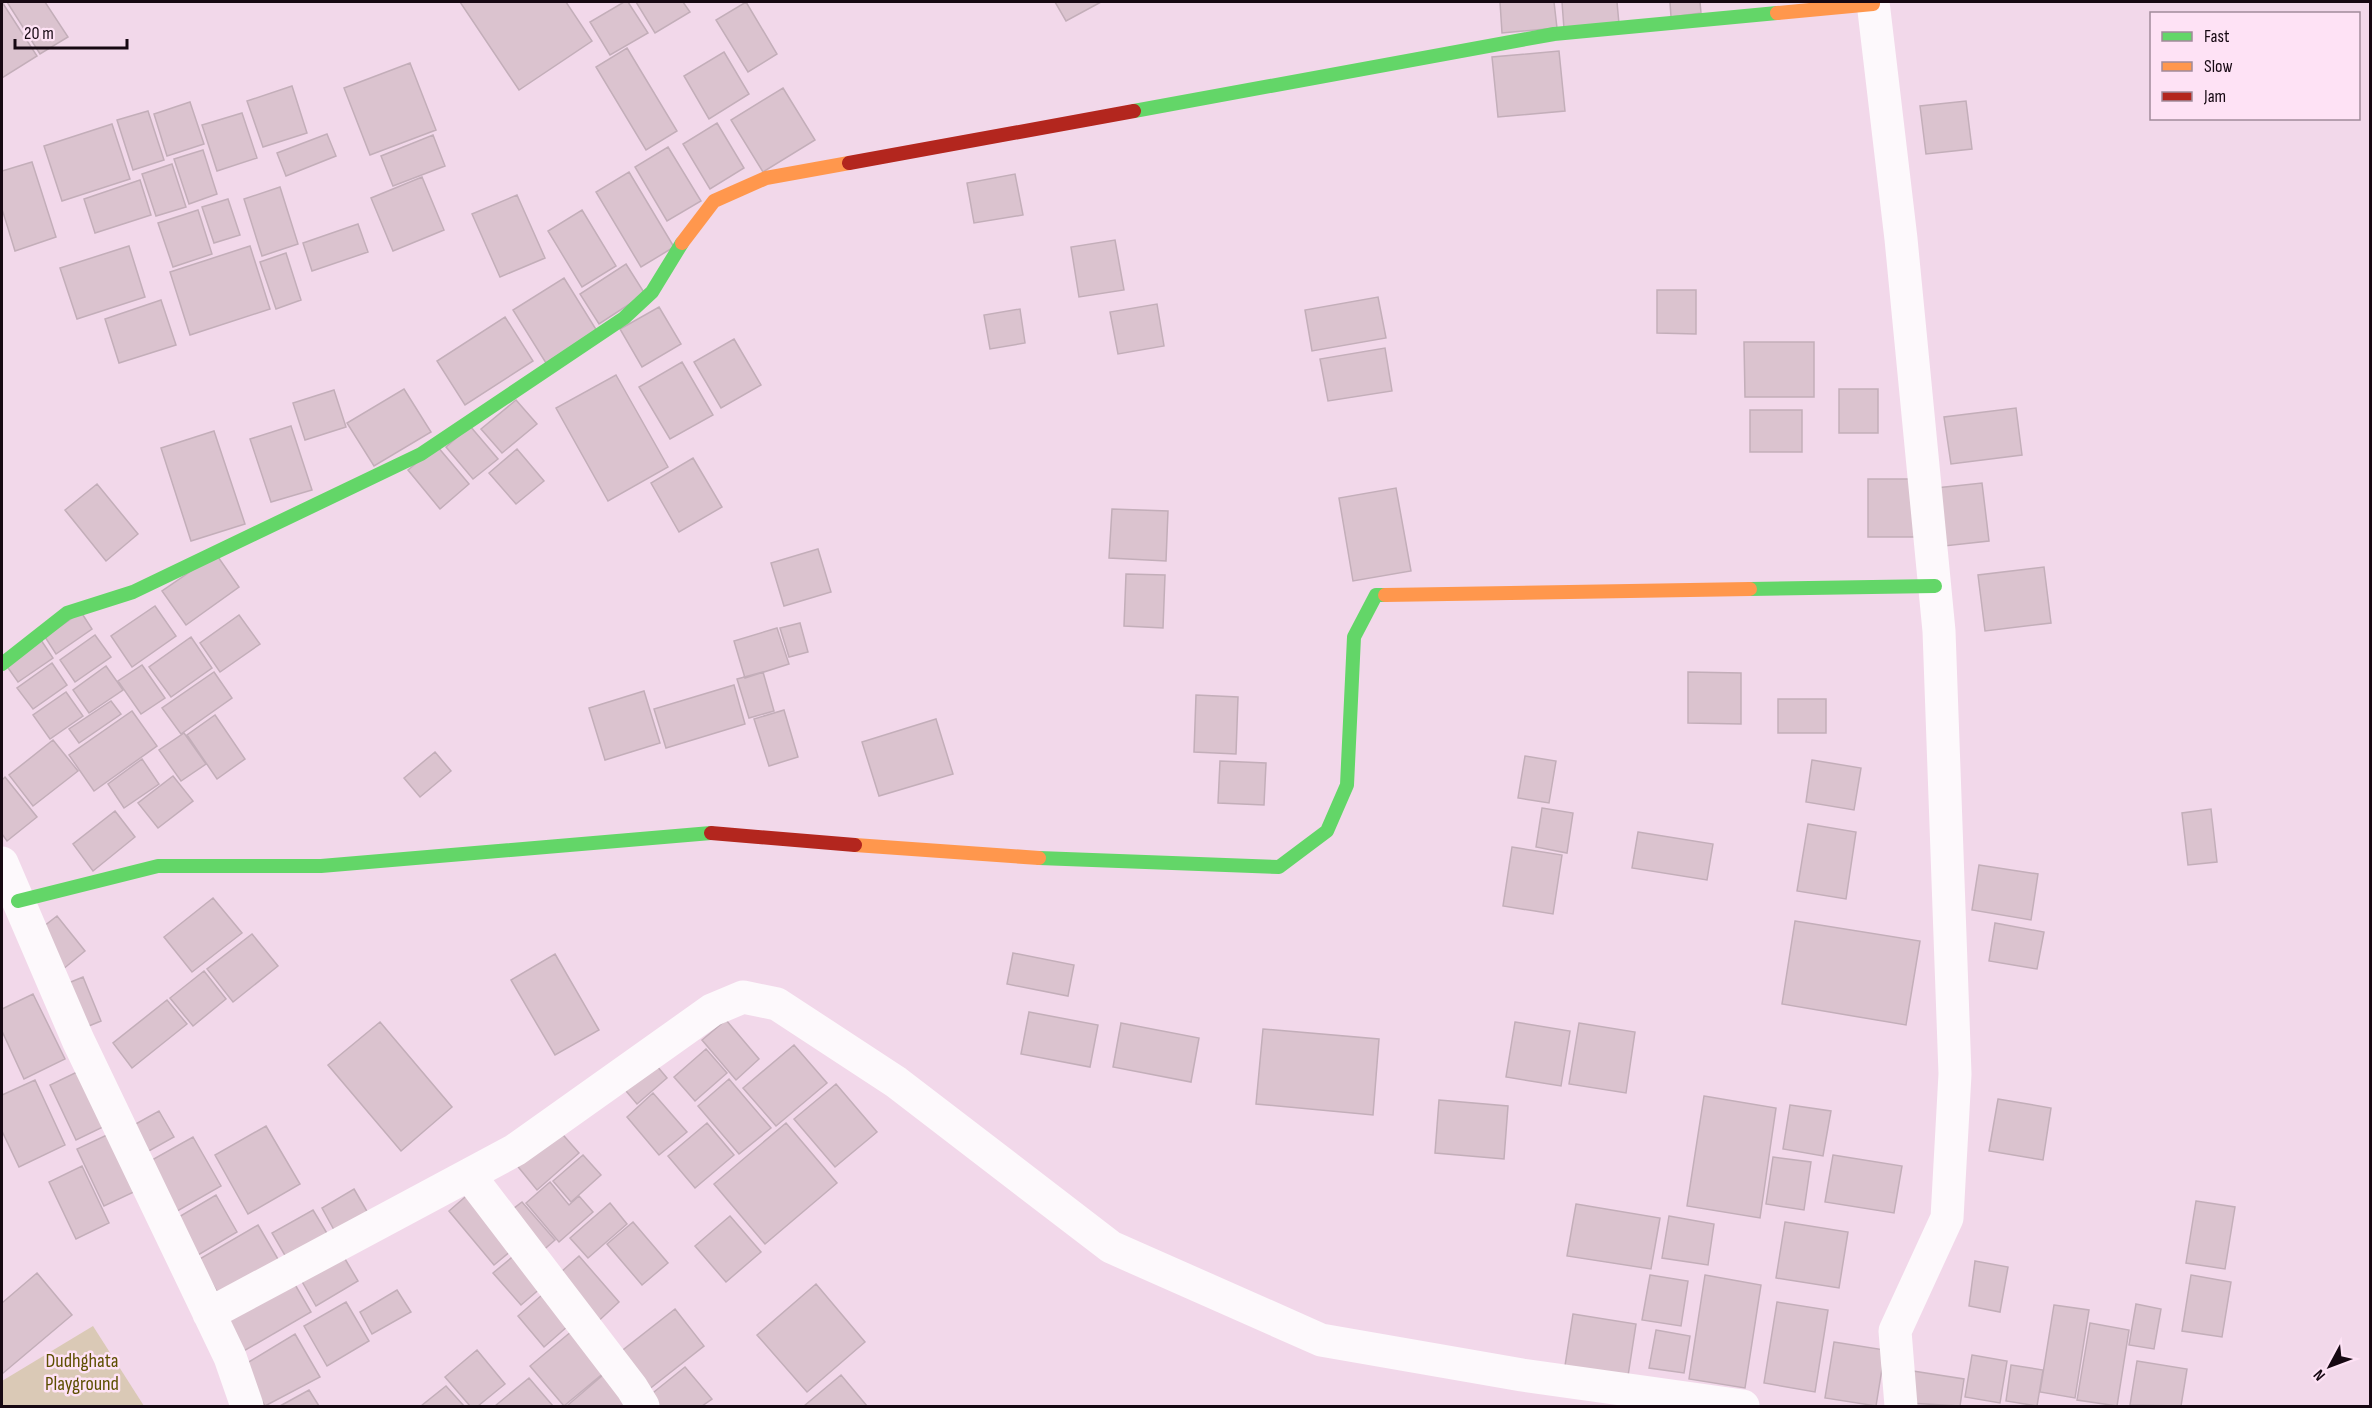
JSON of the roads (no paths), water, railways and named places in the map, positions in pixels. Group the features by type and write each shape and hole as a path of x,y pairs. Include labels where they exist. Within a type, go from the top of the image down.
{"street":[{"path":"2,664 67,613 133,592 421,454 624,318 652,292 682,243 714,201 766,178 1554,34 1873,2 1901,239 1939,631 1955,1074 1947,1218 1894,1331 1901,1407"},
{"path":"18,901 158,866 321,866 714,833 1001,856 1279,867 1326,831 1347,785 1354,637 1376,595 1935,586"},
{"path":"2,863 78,1040 230,1357 247,1407"},
{"path":"209,1314 515,1150 711,1010 743,997 777,1004 896,1082 1111,1247 1321,1340 1522,1375 1743,1407"},
{"path":"469,1175 632,1388 643,1407"}],"park label":[{"name":"Dudhghata Playground","path":"82,1372"}]}
